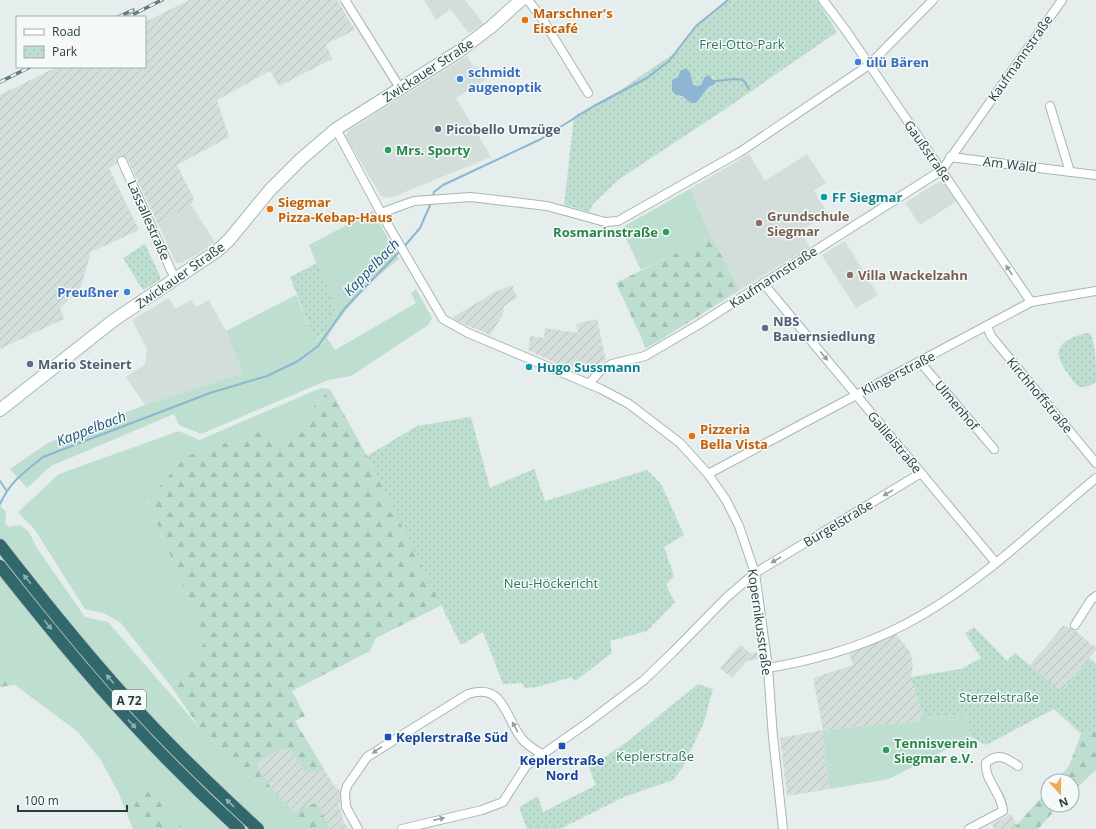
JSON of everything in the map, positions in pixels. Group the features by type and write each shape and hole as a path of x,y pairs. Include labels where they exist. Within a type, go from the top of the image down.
{"highway":[{"name":"A 72","path":"0,546 91,657 143,716 182,757 258,829"},
{"name":"A 72","path":"3,570 78,662 130,721 167,760 239,829"}],"main road":[{"name":"Zwickauer Straße","path":"0,410 114,320 217,251 301,159 336,130 479,37 521,0"}],"street":[{"path":"345,0 400,88"},
{"path":"528,0 543,20 588,93"},
{"name":"Gaußstraße","path":"823,0 942,170 1031,302"},
{"path":"381,213 414,200 470,197 548,206 591,216 605,222 618,221 740,152 869,66 933,0"},
{"name":"Kaufmannstraße","path":"589,384 600,371 612,364 645,356 698,325 942,170 1062,0"},
{"path":"1050,106 1070,172"},
{"name":"Kopernikusstraße","path":"336,130 381,213 443,319 468,333 589,384 629,404 680,443 708,474 734,515 755,573 768,668 773,742 783,829"},
{"name":"Am Wald","path":"950,157 1096,175"},
{"name":"Lassallestraße","path":"122,161 175,279"},
{"name":"Galileistraße","path":"763,283 996,563"},
{"name":"Klingerstraße","path":"708,474 1031,302 1096,291"},
{"name":"Kirchhoffstraße","path":"986,326 991,336 1096,463"},
{"name":"Ulmenhof","path":"920,362 994,449"},
{"name":"Bürgelstraße","path":"755,573 921,474"},
{"path":"768,668 828,655 898,627 937,606 996,563 1096,478"},
{"path":"402,829 482,810 503,802 524,768 601,713 651,674 727,597 755,573"},
{"path":"1075,624 1091,600 1096,596"},
{"path":"358,829 346,808 345,793 360,765 367,757 379,748 468,694 482,691 499,699 522,739 542,754"},
{"path":"969,829 1003,811 1002,800 986,771 986,763 990,759 1000,756 1008,758 1018,766"}],"shaded area":[{"path":"189,0 337,0 355,30 326,44 332,59 279,86 270,71 217,100 229,137 177,165 194,199 191,205 158,224 127,158 109,168 139,230 91,252 81,287 60,308 64,319 0,349 0,95 55,68 146,68 146,22"},
{"path":"424,0 465,0 484,24 469,33 450,9 436,20"},
{"path":"467,56 474,67 478,66 487,79 456,98 491,157 390,198 381,196 346,137 348,131"},
{"name":"Grundschule Siegmar","path":"749,154 765,181 807,154 826,183 814,191 828,214 800,231 810,247 740,290 711,236 690,189"},
{"path":"944,181 957,201 920,225 905,203 935,184"},
{"path":"191,205 215,242 196,255 181,263 176,263 158,224"},
{"name":"Villa Wackelzahn","path":"845,241 878,295 856,308 822,255"},
{"path":"512,285 517,298 504,306 503,315 490,335 455,320 453,317 495,292"},
{"path":"169,298 175,309 191,300 196,307 209,300 226,331 243,373 145,405 126,377 145,364 147,349 132,320"},
{"path":"597,319 606,360 591,369 583,371 569,365 567,368 528,350 530,336 544,338 545,328 578,333 576,324"},
{"path":"1063,626 1072,628 1096,648 1096,650 1061,691 1030,665"},
{"path":"896,634 910,652 913,664 911,677 924,718 915,722 823,730 813,678 853,665 849,654"},
{"path":"740,645 750,653 757,652 758,659 747,661 732,678 720,668"},
{"path":"823,730 829,789 787,796 780,738"},
{"path":"282,749 290,749 304,771 325,771 334,785 342,793 339,805 344,823 349,829 330,829 317,802 294,814 271,788 256,763"},
{"path":"1011,814 1017,825 1013,829 994,829 992,824"}],"green space":[{"name":"Frei-Otto-Park","path":"727,0 817,0 837,32 724,110 618,180 593,204 589,212 564,205 574,116 619,91 673,54 695,26","holes":["689,70 692,82 697,86 701,85 703,80 713,77 715,81 696,103 679,96 672,91 672,83 678,77 679,73"]},
{"name":"Rosmarinstraße","path":"690,189 711,236 641,270 621,228"},
{"path":"373,211 399,259 377,277 359,295 327,338 335,350 416,303 411,293 416,289 432,318 428,325 351,376 328,380 201,434 179,425 174,414 51,466 27,488 10,469 48,443 145,405 243,373 226,331 296,295 315,341 321,336 331,318 334,307 309,245"},
{"path":"711,236 740,290 646,348 616,283"},
{"path":"145,244 160,276 160,280 143,290 123,258"},
{"path":"317,263 333,302 334,311 331,321 315,341 290,277"},
{"path":"1086,333 1091,334 1094,346 1096,382 1085,387 1080,387 1076,385 1061,363 1059,350 1065,342"},
{"path":"321,388 330,389 280,443 273,427 147,500 206,641 171,686 120,622 103,613 85,609 35,530 18,512 59,474 179,431 199,440"},
{"path":"330,389 367,456 442,605 376,638 370,651 292,691 305,716 295,721 325,771 304,771 290,749 282,749 256,763 271,788 294,813 317,802 330,829 301,829 199,727 171,686 206,641 147,500 187,456 273,427 280,443"},
{"name":"Neu-Höckericht","path":"471,417 490,488 534,469 545,501 647,470 661,484 684,535 664,547 674,576 666,585 675,602 647,631 610,641 612,653 575,681 572,677 537,687 525,688 522,683 503,684 483,632 461,645 367,456 417,426"},
{"path":"0,505 6,512 5,523 9,527 20,525 29,532 37,548 85,617 108,622 199,727 301,829 133,829 119,794 101,760 78,732 15,685 0,671"},
{"name":"Sterzelstraße","path":"974,627 1007,661 1015,653 1061,691 1089,658 1096,664 1096,729 1081,734 1054,709 986,745 971,737 967,714 924,718 911,677 961,669 981,658 965,633"},
{"path":"0,671 15,685 0,687"},
{"name":"Keplerstraße","path":"698,684 713,689 704,722 683,767 673,780 624,797 560,829 527,829 519,807 538,796 543,812 596,785 589,768 628,741"},
{"name":"Tennisverein Siegmar e.V.","path":"967,714 971,737 889,779 829,789 823,730 915,722 924,718"},
{"path":"1096,729 1096,770 1080,785 1080,773 1063,773 1069,766 1081,734"},
{"path":"151,790 162,794 171,807 162,820 167,828 181,826 184,829 143,829 130,797 135,794"},
{"path":"1040,799 1040,813 1053,813 1038,829 1013,829"}],"water":[{"path":"686,68 690,72 693,84 697,86 701,85 704,78 708,75 715,81 715,84 709,87 696,103 691,103 682,96 676,95 672,91 672,80 678,77 680,71"}],"waterway":[{"name":"Kappelbach","path":"433,197 434,192 443,185 541,139 594,106 647,78 669,61 696,26 728,0"},
{"path":"715,81 735,79 743,80 749,89"},
{"name":"Kappelbach","path":"403,248 420,228 431,203"},
{"name":"Kappelbach","path":"0,504 13,483 43,457 210,393 267,376 298,361 318,346 345,308 400,251"},
{"path":"0,481 6,490"}],"railway":[{"path":"130,16 162,0"},
{"path":"120,16 133,10"},
{"path":"0,82 28,68"}],"place":[{"name":"Marschner's Eiscafé","path":"525,20"},
{"name":"ülü Bären","path":"858,62"},
{"name":"schmidt augenoptik","path":"460,79"},
{"name":"Picobello Umzüge","path":"438,129"},
{"name":"Mrs. Sporty","path":"388,150"},
{"name":"FF Siegmar","path":"824,197"},
{"name":"Siegmar Pizza-Kebap-Haus","path":"270,209"},
{"name":"Grundschule Siegmar","path":"759,223"},
{"name":"Rosmarinstraße","path":"666,232"},
{"name":"Villa Wackelzahn","path":"850,275"},
{"name":"Preußner","path":"127,292"},
{"name":"NBS Bauernsiedlung","path":"765,328"},
{"name":"Mario Steinert","path":"30,364"},
{"name":"Hugo Sussmann","path":"529,367"},
{"name":"Pizzeria Bella Vista","path":"692,436"},
{"name":"Keplerstraße Süd","path":"388,737"},
{"name":"Keplerstraße Nord","path":"562,746"},
{"name":"Tennisverein Siegmar e.V.","path":"886,750"}]}
